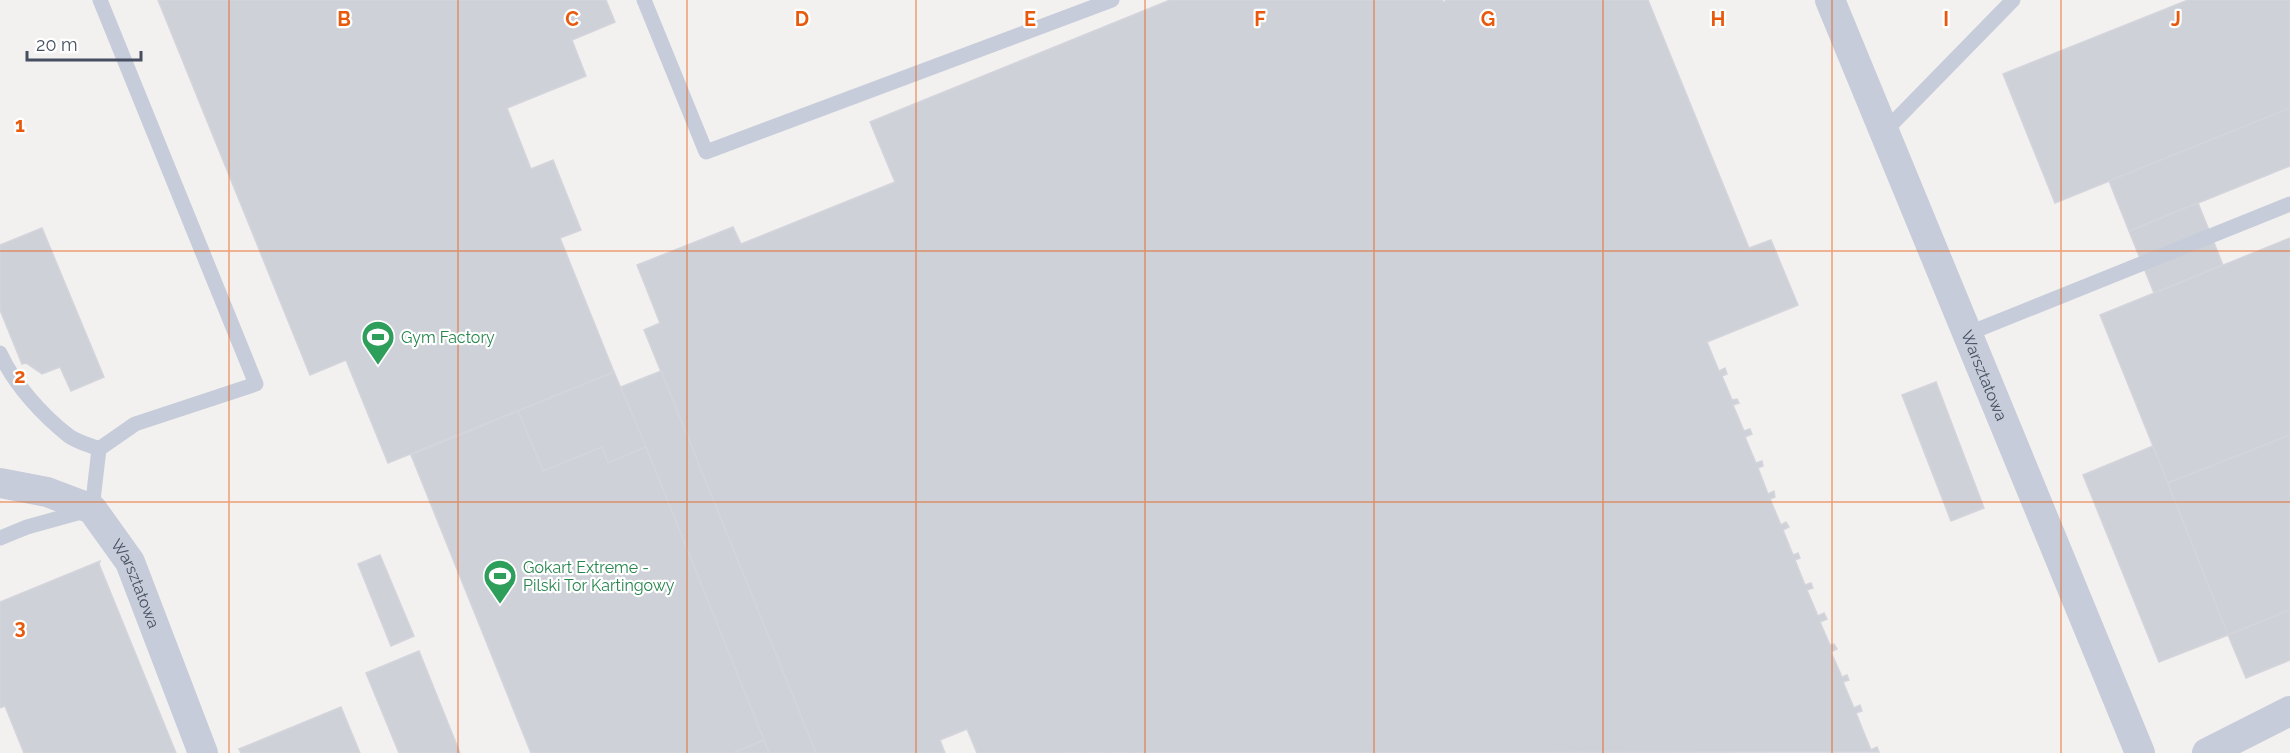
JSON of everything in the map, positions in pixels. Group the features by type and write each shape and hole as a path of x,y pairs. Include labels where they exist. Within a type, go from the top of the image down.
{"street":[{"name":"Warsztatowa","path":"1830,0 2140,753"},
{"path":"0,483 47,492 92,509"},
{"name":"Warsztatowa","path":"92,509 130,562 203,753"},
{"path":"2207,753 2290,711"}],"lane":[{"path":"0,538 27,527 92,509 99,449 135,424 256,384 100,0"},
{"path":"644,0 706,152 1112,0"},
{"path":"1884,132 2013,0"},
{"path":"1967,334 2290,204"},
{"path":"0,353 8,369 40,408 70,437 99,449"}],"building":[{"path":"158,0 606,0 615,22 572,40 586,76 507,108 531,169 553,160 581,230 560,238 614,372 388,463 346,360 310,375"},
{"path":"1170,0 1442,0 1443,2 1448,0 1648,0 1749,248 1771,240 1798,305 1707,342 1719,371 1725,368 1727,374 1722,376 1732,400 1737,399 1739,403 1733,405 1744,431 1750,429 1752,434 1745,437 1756,463 1762,461 1763,466 1758,468 1768,494 1774,491 1775,497 1770,499 1781,525 1786,522 1789,527 1783,530 1793,555 1798,553 1800,558 1795,560 1805,585 1811,583 1813,588 1807,590 1818,616 1824,613 1827,619 1820,622 1830,645 1834,644 1837,649 1831,652 1842,677 1847,675 1849,680 1843,682 1854,708 1860,705 1862,711 1856,713 1871,750 1877,747 1879,752 977,753 967,729 940,740 945,753 816,753 644,330 660,323 637,265 733,227 741,244 895,182 870,122"},
{"path":"2188,0 2290,0 2290,108 2055,203 2003,74"},
{"path":"2290,108 2290,166 2129,231 2109,181"},
{"path":"2198,203 2223,265 2154,293 2129,231"},
{"path":"42,228 104,377 71,391 60,367 42,374 26,363 22,364 0,310 0,245"},
{"path":"2290,238 2290,435 2168,483 2100,315"},
{"path":"661,371 816,753 769,753 621,387"},
{"path":"614,372 646,447 608,463 602,447 543,471 518,411"},
{"path":"1936,382 1984,508 1951,521 1902,395"},
{"path":"518,411 543,471 602,447 608,463 646,447 764,740 733,753 531,753 411,455"},
{"path":"2290,435 2290,610 2228,635 2168,483"},
{"path":"2153,446 2228,635 2159,662 2083,475"},
{"path":"380,555 414,636 391,646 358,564"},
{"path":"100,561 99,564 176,753 24,753 5,706 0,708 0,602"},
{"path":"2290,610 2290,660 2246,678 2228,635"},
{"path":"419,651 460,753 399,753 366,673"},
{"path":"341,707 360,753 241,753 239,749"},
{"path":"764,740 769,753 733,753"}],"place":[{"name":"Gym Factory","path":"378,366"},
{"name":"Gokart Extreme - Pilski Tor Kartingowy","path":"500,605"}]}
